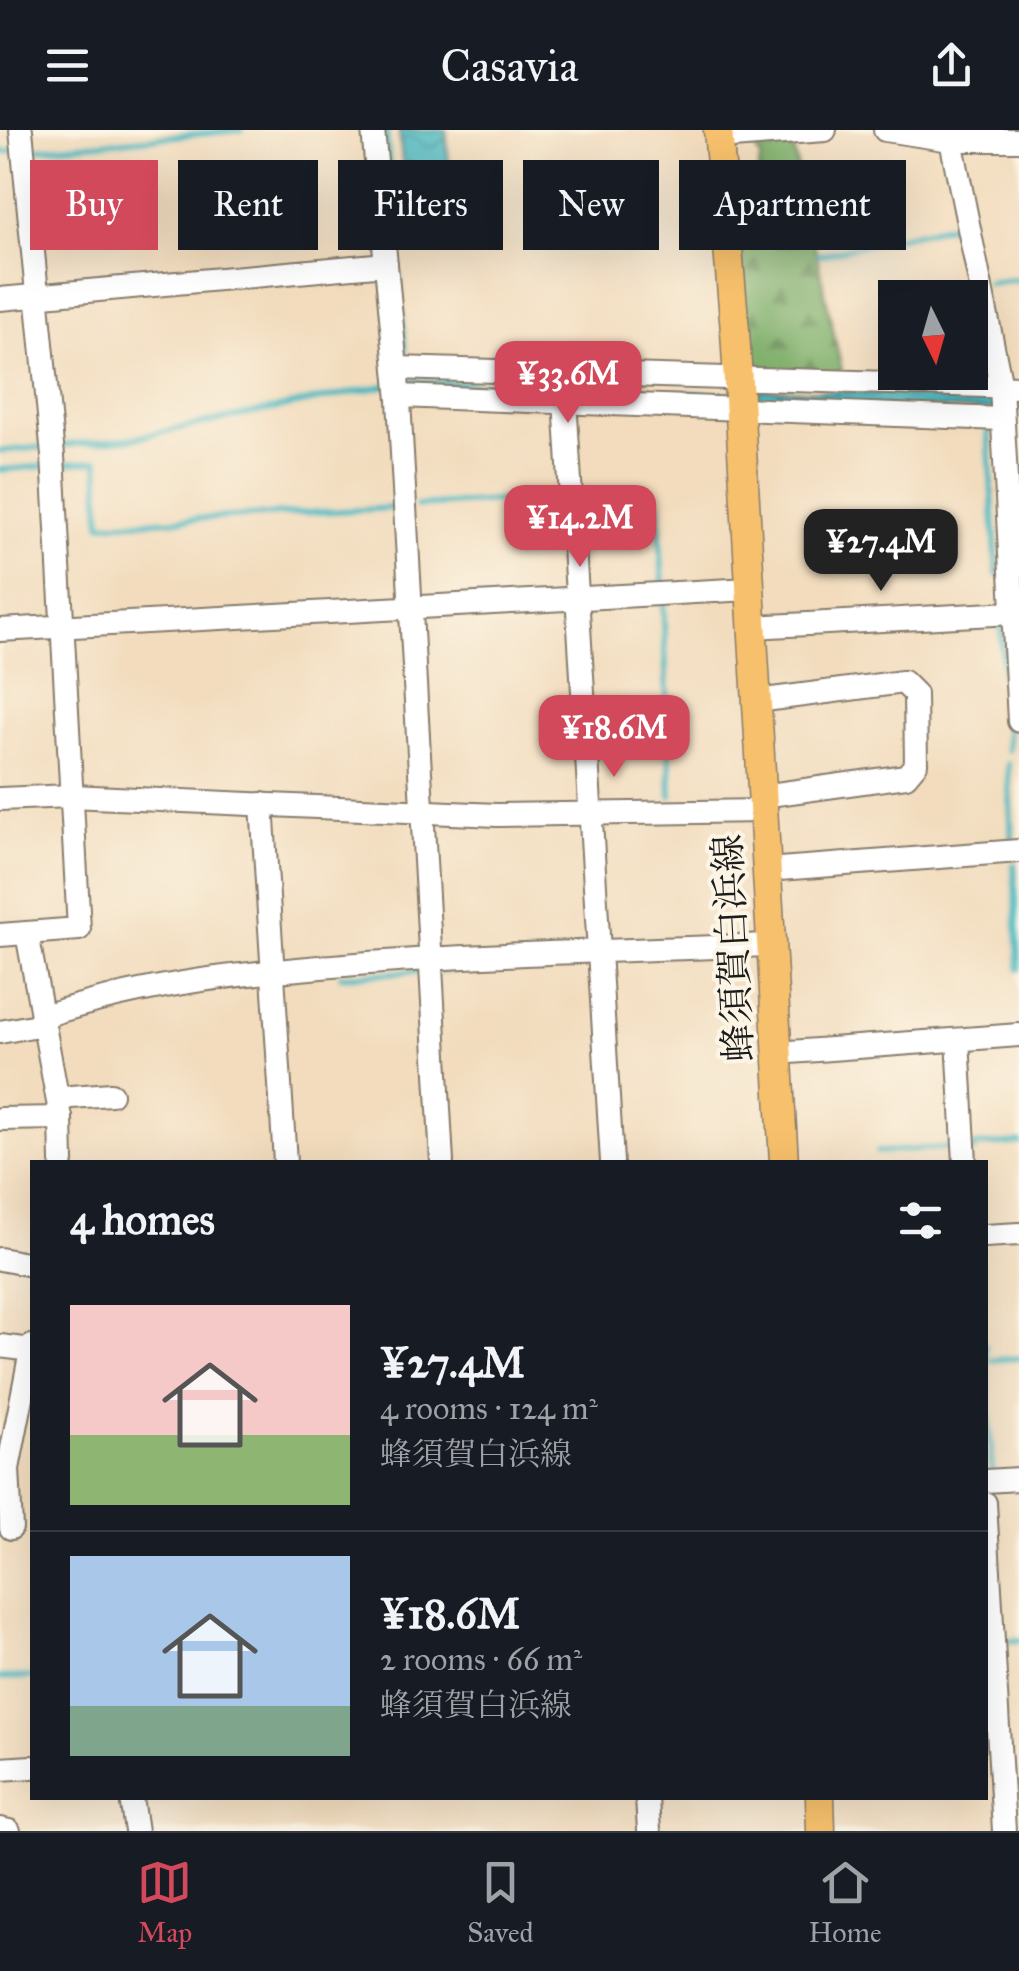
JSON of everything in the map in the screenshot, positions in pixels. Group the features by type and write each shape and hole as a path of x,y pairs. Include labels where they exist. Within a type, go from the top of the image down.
{"main road":[{"name":"蜂須賀白浜線","path":"718,134 740,409 784,1160"},
{"path":"820,1800 822,1831"}],"street":[{"path":"0,936 79,928 51,443 21,130"},
{"path":"373,130 397,382 412,606 442,1160"},
{"path":"718,134 825,130"},
{"path":"892,131 951,140 1019,140"},
{"path":"951,140 1007,409 1019,722"},
{"path":"0,298 386,264"},
{"path":"397,382 738,380 1007,409"},
{"path":"397,382 565,400 740,409 1007,409"},
{"path":"565,400 612,1160"},
{"path":"0,630 750,589"},
{"path":"752,627 1013,613"},
{"path":"0,798 71,796 590,816 763,803 906,776 916,764 914,694 903,682 757,701"},
{"path":"262,804 285,1160"},
{"path":"766,870 1019,851"},
{"path":"26,933 59,1108 62,1160"},
{"path":"0,1032 172,982 274,970 431,958 770,944"},
{"path":"777,1053 1019,1035"},
{"path":"958,1040 965,1160"},
{"path":"0,1118 110,1094"},
{"path":"988,1236 1019,1234"},
{"path":"0,1259 30,1265"},
{"path":"0,1346 30,1348"},
{"path":"14,1528 8,1468 30,1358"},
{"path":"988,1481 1019,1479"},
{"path":"988,1615 989,1652 1011,1802 1004,1831"},
{"path":"0,1769 30,1767"},
{"path":"132,1800 136,1831"},
{"path":"647,1800 649,1831"},
{"path":"0,1829 9,1831"}],"green space":[{"path":"792,142 796,160 761,160 754,145"},
{"path":"741,250 816,250 843,376 751,374"}],"water":[{"path":"399,130 446,130 449,160 402,160"},
{"path":"755,391 1019,397 1019,411 756,403"}],"waterway":[{"path":"35,149 242,130"},
{"path":"386,130 405,350"},
{"path":"0,152 14,151"},
{"path":"819,255 961,223"},
{"path":"988,283 1019,279"},
{"path":"57,446 134,438 408,381 733,395"},
{"path":"988,429 997,574"},
{"path":"0,451 45,447"},
{"path":"60,464 98,461 101,524 394,508"},
{"path":"0,470 44,466"},
{"path":"417,506 562,497"},
{"path":"577,511 658,505 663,586"},
{"path":"663,598 671,796"},
{"path":"1001,625 1008,750"},
{"path":"1008,764 1012,842"},
{"path":"1014,865 1019,969"},
{"path":"439,971 523,965"},
{"path":"341,976 423,971"},
{"path":"975,1151 974,1146 1019,1143"},
{"path":"877,1152 957,1147"},
{"path":"993,1360 1019,1358"},
{"path":"988,1399 992,1472"},
{"path":"1002,1641 1019,1640"},
{"path":"0,1678 30,1677"}]}
